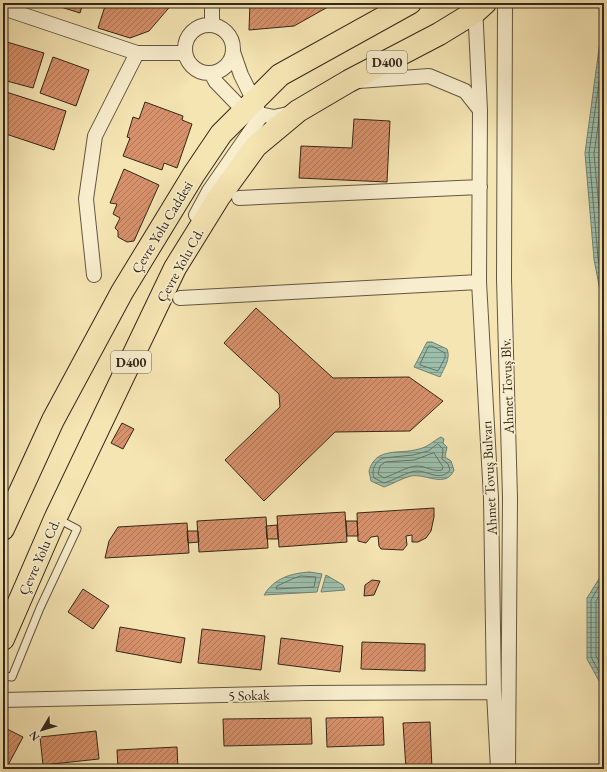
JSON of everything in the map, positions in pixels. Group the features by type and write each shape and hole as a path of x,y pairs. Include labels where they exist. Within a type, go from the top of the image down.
{"highway":[{"name":"Çevre Yolu Caddesi","path":"3,529 53,420 122,292 194,174 221,134 253,109 280,75 410,3"},
{"name":"Çevre Yolu Cd.","path":"3,639 56,517 175,268 219,197 256,146 298,111 349,81 439,34 479,6"}],"street":[{"path":"212,3 212,25"},
{"name":"Ahmet Tovuş Blv.","path":"505,3 504,279 510,498 508,769"},
{"name":"Ahmet Tovuş Bulvarı","path":"479,6 479,282 492,498 494,692 498,769"},
{"path":"3,8 137,53 185,53"},
{"path":"175,268 185,237 253,109 233,52 230,37 218,26 204,25 191,32 185,46 187,60 197,70 211,73 226,67 231,60 233,52"},
{"path":"94,275 86,199 95,136 137,53"},
{"path":"211,73 216,82 253,109 274,117 298,111"},
{"path":"349,81 429,76 465,92 480,110"},
{"path":"239,198 480,187"},
{"path":"180,298 479,282"},
{"name":"5 Sokak","path":"3,700 309,693 494,692"}],"lane":[{"path":"3,676 12,677 40,608 77,529 56,517"}],"water":[{"path":"604,11 604,312 594,259 585,153"},
{"path":"427,342 432,342 447,349 448,360 440,377 414,367"},
{"path":"441,437 444,439 443,443 447,447 445,457 451,461 454,470 446,479 411,476 384,487 371,481 369,471 372,463 377,458 389,453 411,451 422,448"},
{"path":"604,571 604,690 587,659 587,598"},
{"path":"310,572 322,574 317,592 264,595 273,584 290,575"},
{"path":"326,575 343,585 345,590 321,592"}],"building":[{"path":"48,3 83,3 80,13"},
{"path":"106,3 173,3 149,31 130,38 98,28"},
{"path":"250,3 335,3 294,26 249,30"},
{"path":"7,42 44,53 33,88 3,80 3,56"},
{"path":"53,57 89,70 76,106 40,93"},
{"path":"3,91 66,111 54,150 3,133"},
{"path":"145,102 183,116 182,120 192,124 177,168 164,163 162,170 123,156 130,138 127,137 133,117 139,119"},
{"path":"354,119 390,121 387,182 299,178 301,146 352,148"},
{"path":"124,169 159,185 134,241 127,242 118,237 118,231 115,228 120,218 113,214 117,204 110,203"},
{"path":"256,308 333,378 409,377 443,401 410,431 335,432 264,501 225,460 280,407 279,394 224,343"},
{"path":"122,423 134,429 123,449 111,443"},
{"path":"434,508 431,531 426,538 418,542 412,542 412,535 406,536 407,545 403,550 381,549 379,546 378,536 371,537 366,543 358,541 357,513"},
{"path":"345,512 347,542 279,547 277,516"},
{"path":"266,517 268,548 199,552 197,521"},
{"path":"346,521 357,521 358,536 347,536"},
{"path":"187,523 189,553 105,558 109,541 118,527"},
{"path":"277,525 278,539 267,539 266,526"},
{"path":"187,531 198,531 199,542 188,543"},
{"path":"372,580 380,581 374,595 364,596 365,585"},
{"path":"83,589 109,606 93,629 68,612"},
{"path":"120,627 185,638 181,663 116,651"},
{"path":"202,629 265,636 261,670 198,663"},
{"path":"281,638 343,646 340,672 278,664"},
{"path":"362,642 425,644 425,671 361,669"},
{"path":"383,717 384,745 327,747 326,718"},
{"path":"311,718 312,744 224,746 223,719"},
{"path":"430,722 432,769 406,769 403,723"},
{"path":"3,727 23,737 6,769 3,769"},
{"path":"96,731 99,759 43,765 40,737"},
{"path":"177,747 178,769 118,769 117,750"}]}
